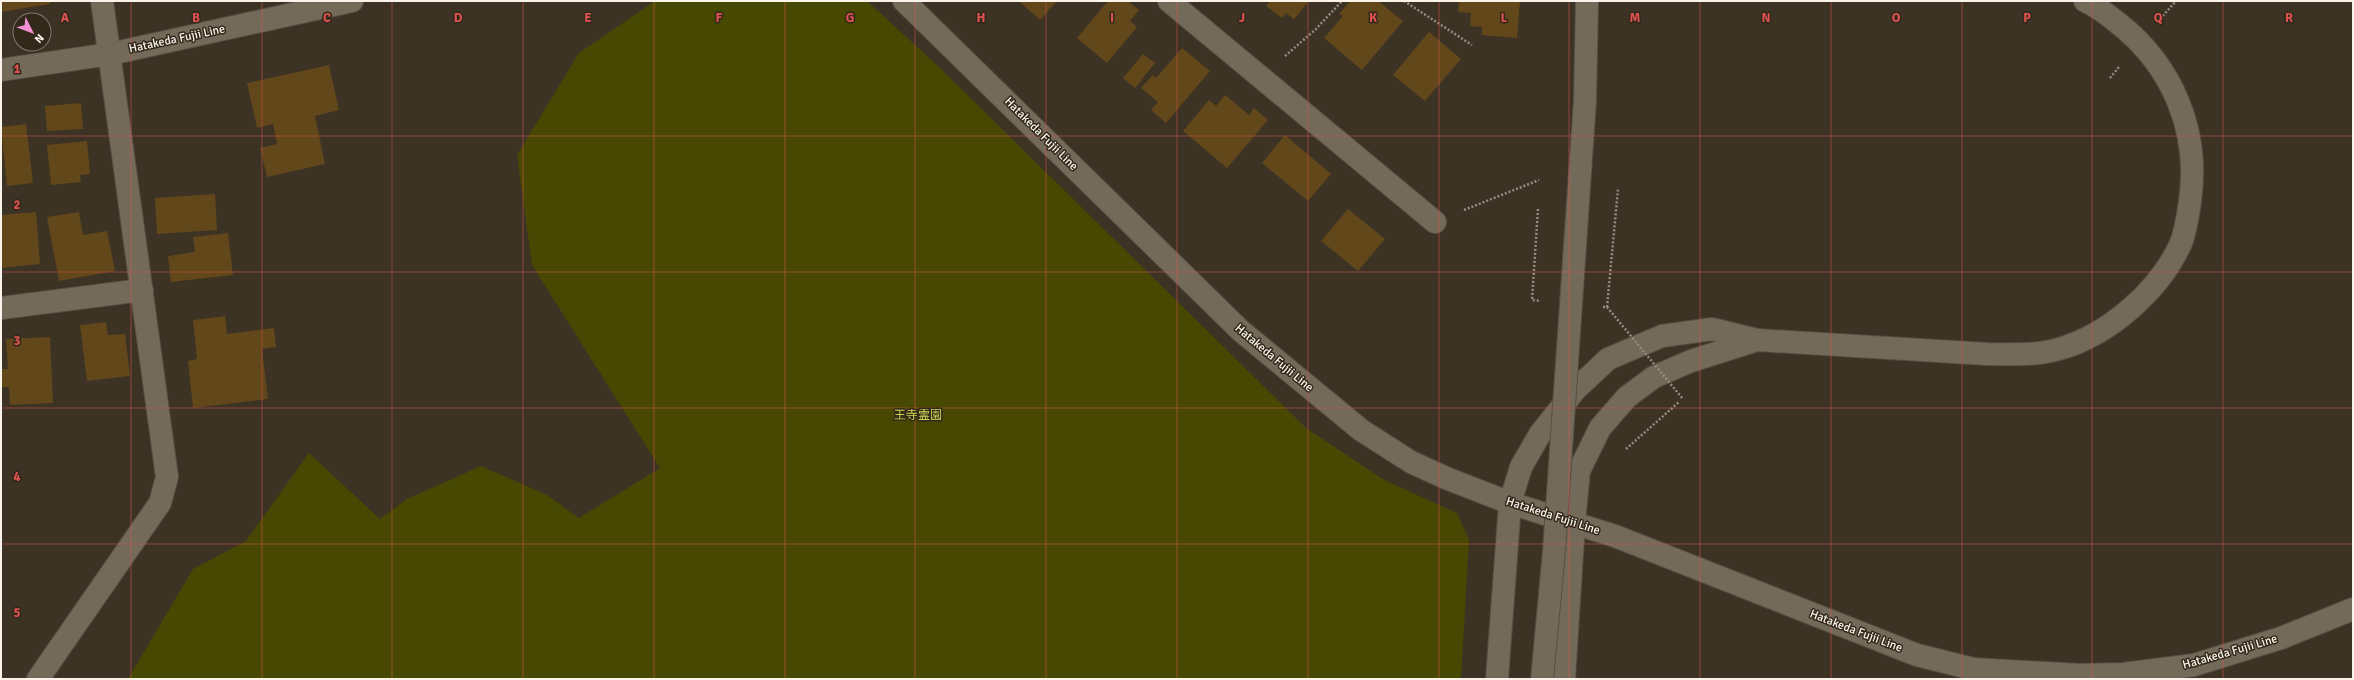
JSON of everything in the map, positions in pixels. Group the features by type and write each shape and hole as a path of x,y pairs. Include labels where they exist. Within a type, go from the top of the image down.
{"street":[{"path":"38,679 160,503 167,477 102,1"},
{"name":"Hatakeda Fujii Line","path":"1,70 110,54 352,1"},
{"name":"Hatakeda Fujii Line","path":"904,1 1241,331 1361,430 1411,462 1446,478 1510,503 1574,522 1917,655 1972,674 2123,674 2194,665 2281,638 2353,609"},
{"path":"1169,1 1435,222"},
{"path":"1542,679 1554,543 1585,100 1587,1"},
{"path":"1497,679 1510,503 1521,467 1540,434 1575,390 1608,359 1662,336 1712,329 1757,340 1987,354 2022,354 2058,350 2083,340 2105,326 2128,309 2152,287 2181,242 2188,214 2192,188 2192,161 2182,109 2171,84 2152,55 2133,35 2086,1"},
{"path":"1,308 142,290"},
{"path":"1564,679 1574,522 1579,471 1600,428 1627,397 1654,377 1691,361 1757,340"}],"path":[{"path":"1261,77 1315,30 1342,1"},
{"path":"1404,1 1472,45"},
{"path":"2164,15 2176,1"},
{"path":"1435,222 1539,180"},
{"path":"1618,188 1607,307 1683,399 1624,452"},
{"path":"1532,300 1538,209"}],"green space":[{"name":"王寺霊園","path":"655,1 867,1 938,66 1306,428 1384,480 1457,513 1469,540 1461,679 128,679 193,569 246,541 309,453 380,519 407,499 481,466 547,495 579,518 660,468 532,265 517,155 579,53"}],"building":[{"path":"1,1 50,1 50,4 1,12"},
{"path":"1019,1 1057,1 1040,20"},
{"path":"1108,1 1128,1 1139,10 1130,21 1137,27 1107,63 1077,38"},
{"path":"1270,1 1309,1 1294,19 1286,13 1282,18 1266,6"},
{"path":"1350,1 1378,1 1403,21 1362,70 1324,38 1343,16 1339,14"},
{"path":"1459,1 1520,1 1517,38 1482,35 1482,27 1470,26 1471,13 1458,12"},
{"path":"1429,32 1461,59 1425,101 1393,75"},
{"path":"1182,48 1210,71 1166,123 1151,110 1158,102 1141,88 1153,75 1156,78"},
{"path":"1143,54 1155,63 1135,88 1123,78"},
{"path":"329,65 339,110 315,116 325,164 267,177 260,148 277,144 273,124 257,128 247,83"},
{"path":"1225,95 1249,115 1254,108 1268,120 1227,168 1183,131 1209,100 1216,106"},
{"path":"81,103 83,129 47,131 45,106"},
{"path":"26,124 33,183 7,186 1,127"},
{"path":"1285,135 1331,174 1308,201 1262,163"},
{"path":"87,141 90,174 80,175 81,182 51,185 47,145"},
{"path":"215,194 217,230 157,234 155,198"},
{"path":"1348,209 1385,239 1358,271 1321,241"},
{"path":"36,212 40,264 1,268 1,215"},
{"path":"79,212 83,235 107,231 115,271 59,281 47,217"},
{"path":"228,233 233,275 171,282 168,256 195,252 193,237"},
{"path":"225,316 227,334 274,328 276,347 262,349 268,399 193,408 188,361 197,359 193,320"},
{"path":"106,322 108,335 125,334 130,376 87,381 80,325"},
{"path":"50,337 53,403 10,405 9,387 2,387 1,374 1,369 8,369 6,339"}]}
